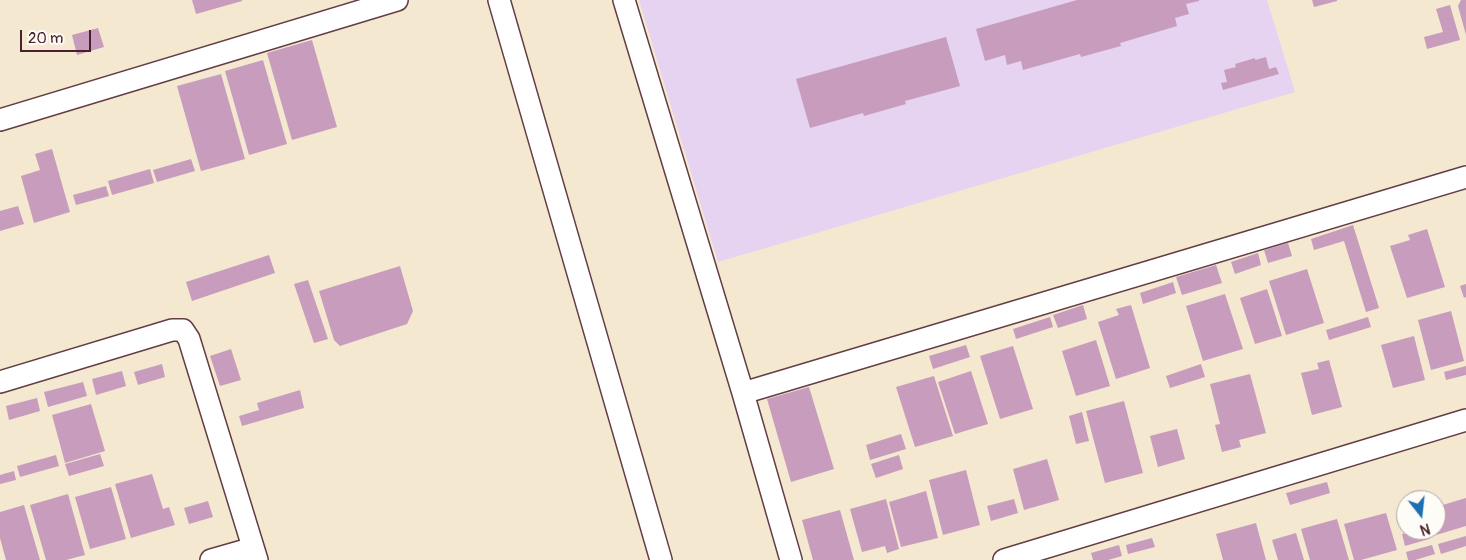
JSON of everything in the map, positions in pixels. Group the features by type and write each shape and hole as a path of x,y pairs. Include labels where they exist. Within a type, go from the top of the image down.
{"street":[{"path":"0,120 397,0"},
{"path":"499,0 661,560"},
{"path":"624,0 743,393 791,560"},
{"path":"743,393 1466,177"},
{"path":"0,382 172,330 183,330 189,340 255,554 211,560"},
{"path":"1004,560 1466,420"}],"shaded area":[{"path":"639,0 1267,0 1295,92 718,262"}],"building":[{"path":"192,0 242,0 242,1 196,14"},
{"path":"1077,0 1199,1 1186,4 1189,14 1175,18 1177,26 1120,43 1121,46 1081,57 1080,54 1023,70 1021,61 1007,65 1005,55 985,61 976,29"},
{"path":"1312,0 1337,0 1337,1 1314,7"},
{"path":"1461,0 1466,0 1466,35 1458,6"},
{"path":"1450,5 1460,40 1427,49 1424,37 1443,32 1436,9"},
{"path":"98,28 104,47 77,55 72,35"},
{"path":"946,37 960,86 905,101 906,104 864,116 863,113 810,128 796,79"},
{"path":"312,40 337,127 292,140 267,53"},
{"path":"1266,57 1269,69 1276,67 1279,74 1223,90 1221,83 1227,82 1224,70 1236,67 1235,64"},
{"path":"263,60 287,144 249,155 225,71"},
{"path":"221,74 245,159 201,171 177,86"},
{"path":"52,149 70,212 34,223 21,176 40,170 35,154"},
{"path":"191,159 195,171 157,182 153,170"},
{"path":"150,169 154,183 112,195 108,181"},
{"path":"106,186 109,196 76,205 73,195"},
{"path":"18,206 24,224 0,231 0,211"},
{"path":"1353,225 1379,308 1366,312 1344,241 1314,250 1311,239"},
{"path":"1427,229 1445,287 1407,298 1390,246 1410,240 1408,235"},
{"path":"1288,243 1292,256 1268,263 1264,250"},
{"path":"1258,253 1261,265 1235,274 1231,262"},
{"path":"269,255 275,273 192,301 186,282"},
{"path":"1216,265 1222,283 1182,295 1176,277"},
{"path":"400,266 413,311 407,324 340,346 334,340 319,291"},
{"path":"1307,269 1324,323 1286,335 1269,281"},
{"path":"308,280 328,339 314,343 294,284"},
{"path":"1173,282 1176,293 1143,304 1140,293"},
{"path":"1466,284 1466,297 1464,298 1460,286"},
{"path":"1267,289 1282,336 1255,344 1240,298"},
{"path":"1225,294 1243,349 1203,361 1186,306"},
{"path":"1083,305 1087,319 1058,328 1053,315"},
{"path":"1131,305 1150,368 1116,379 1098,322 1119,315 1116,309"},
{"path":"1451,311 1464,361 1431,370 1418,320"},
{"path":"1050,317 1053,327 1016,339 1013,329"},
{"path":"1368,317 1371,327 1329,340 1326,330"},
{"path":"1414,336 1425,380 1393,388 1381,345"},
{"path":"1096,340 1110,386 1076,396 1062,351"},
{"path":"966,345 970,357 933,369 929,356"},
{"path":"1013,346 1033,409 1000,419 980,356"},
{"path":"231,349 241,380 220,386 210,356"},
{"path":"1329,360 1342,407 1312,415 1301,373 1319,369 1317,363"},
{"path":"162,364 165,377 138,385 134,372"},
{"path":"1201,364 1205,377 1170,388 1166,376"},
{"path":"1466,366 1466,375 1446,380 1444,372"},
{"path":"122,371 126,386 96,395 92,379"},
{"path":"971,371 988,424 955,434 938,382"},
{"path":"1250,374 1266,433 1239,440 1241,447 1222,452 1215,425 1220,424 1210,384"},
{"path":"934,376 953,436 915,447 896,387"},
{"path":"83,382 87,396 48,407 44,392"},
{"path":"809,387 834,469 791,482 767,399"},
{"path":"300,390 304,408 242,426 239,416 259,410 257,403"},
{"path":"37,398 40,411 9,420 6,406"},
{"path":"1124,401 1143,473 1105,483 1086,411"},
{"path":"91,404 105,451 65,463 52,415"},
{"path":"1082,412 1089,441 1076,444 1069,416"},
{"path":"1177,429 1185,459 1158,467 1150,436"},
{"path":"901,434 906,449 870,460 866,445"},
{"path":"100,454 104,466 69,476 65,464"},
{"path":"56,455 59,466 20,477 17,466"},
{"path":"899,455 903,469 876,478 871,464"},
{"path":"1047,459 1059,500 1024,510 1013,469"},
{"path":"966,470 980,525 943,535 929,480"},
{"path":"14,471 16,480 0,484 0,475"},
{"path":"152,474 163,509 169,507 175,525 131,538 115,484"},
{"path":"1327,482 1330,493 1290,505 1286,493"},
{"path":"111,487 126,539 90,549 75,497"},
{"path":"926,491 938,538 901,547 889,502"},
{"path":"68,494 85,555 66,560 46,560 30,505"},
{"path":"1466,498 1466,526 1446,532 1446,504"},
{"path":"886,499 899,549 887,553 885,546 862,552 850,509"},
{"path":"1014,499 1018,513 991,521 987,506"},
{"path":"208,501 213,517 189,524 184,508"},
{"path":"24,505 40,560 6,560 0,538 0,512"},
{"path":"840,510 854,560 813,560 802,520"},
{"path":"1386,513 1397,550 1361,560 1354,560 1344,524"},
{"path":"1337,519 1349,560 1310,560 1301,529"},
{"path":"1256,523 1266,560 1223,560 1216,534"},
{"path":"1296,533 1304,560 1278,560 1272,540"},
{"path":"1466,536 1466,546 1441,554 1438,544"},
{"path":"1152,538 1155,547 1128,554 1126,545"},
{"path":"1404,540 1426,540 1405,546"},
{"path":"1119,545 1122,556 1108,560 1093,560 1091,553"},
{"path":"1432,545 1435,554 1415,560 1408,560 1406,552"}]}
